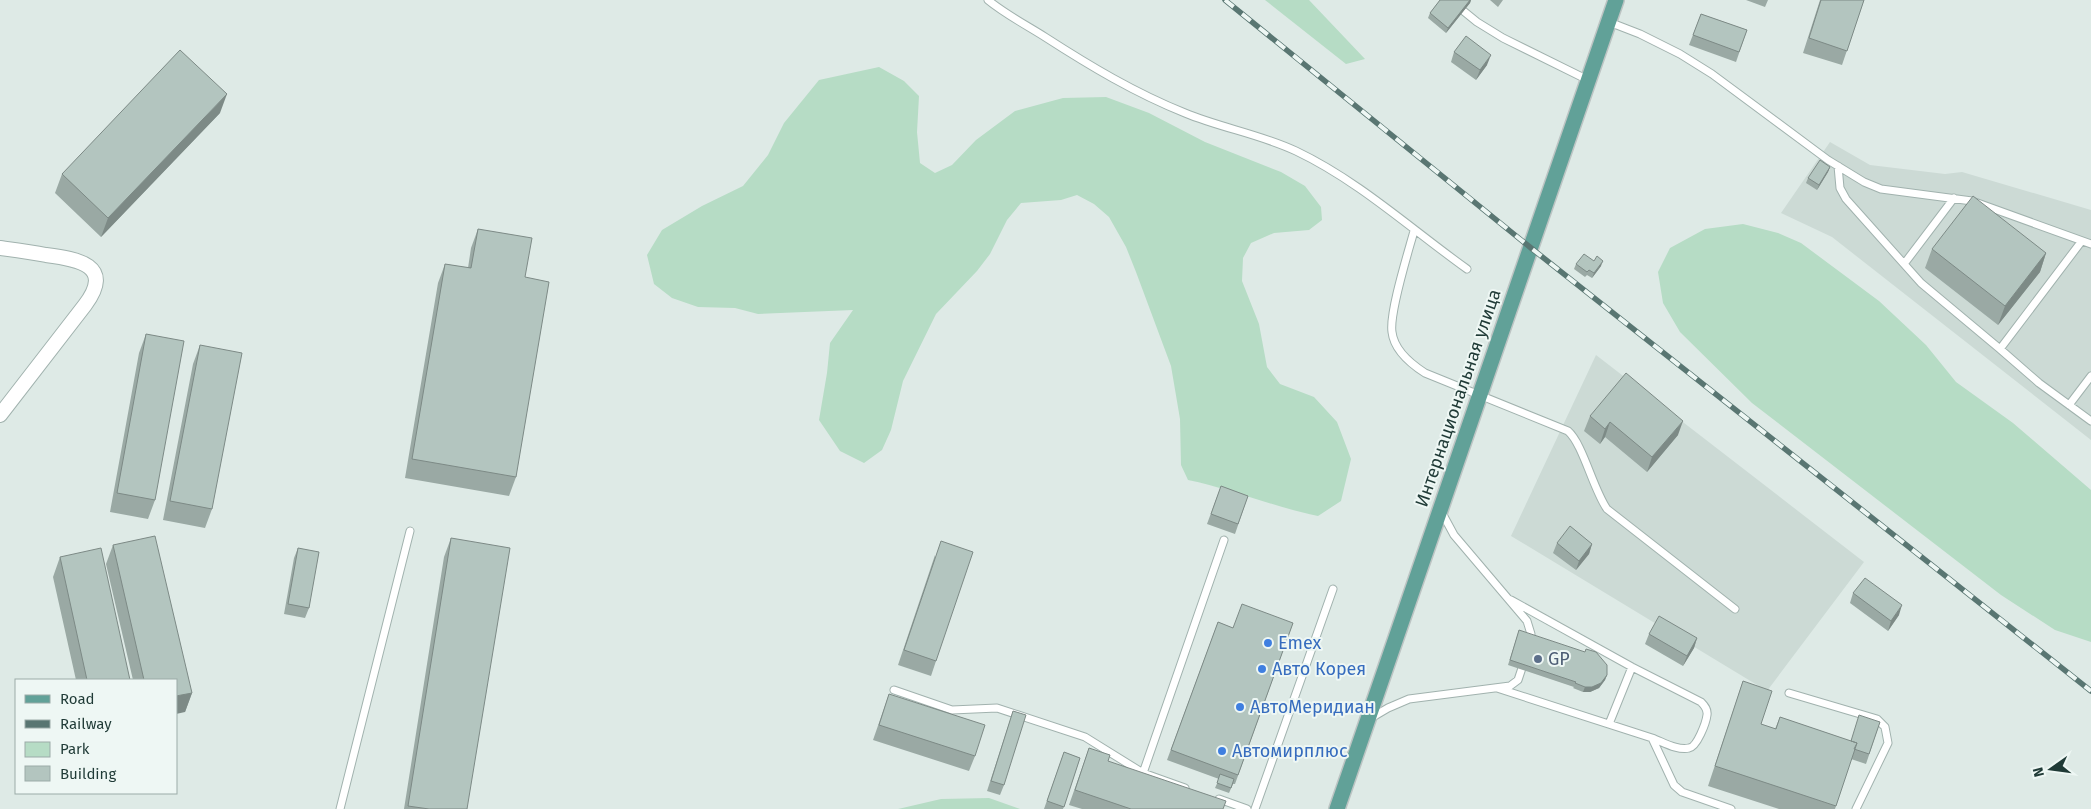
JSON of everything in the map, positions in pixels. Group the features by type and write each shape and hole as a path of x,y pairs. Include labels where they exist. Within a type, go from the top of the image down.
{"main road":[{"name":"Интернациональная улица","path":"1337,809 1615,0"}],"street":[{"path":"0,248 77,260 91,269 96,286 85,305 0,415"}],"lane":[{"path":"988,0 1098,71 1140,93 1187,114 1261,137 1294,150 1328,168 1367,194 1467,270"},
{"path":"1449,0 1477,22 1503,38 1588,80"},
{"path":"1608,22 1640,34 1680,54 1712,74 1838,166 1864,182 1881,189 1972,201 2081,242 2091,244"},
{"path":"1838,166 1840,188 1846,199 1921,283 2039,383 2091,421"},
{"path":"1904,264 1954,198"},
{"path":"1414,231 1392,318 1392,333 1405,358 1425,374 1480,394 1568,431 1575,440 1600,500 1607,509 1735,609"},
{"path":"2000,349 2081,242"},
{"path":"2069,405 2091,376"},
{"path":"1368,720 1388,708 1409,699 1510,686 1518,680 1531,634 1527,621 1454,535 1440,509"},
{"path":"340,809 410,531"},
{"path":"1143,773 1224,540"},
{"path":"1255,809 1333,589"},
{"path":"1493,687 1682,749 1691,748 1696,745 1708,714 1706,707 1701,702 1632,668 1508,598"},
{"path":"1609,724 1632,668"},
{"path":"894,690 952,710 997,708 1085,737 1143,773 1190,790"},
{"path":"1789,692 1877,719 1885,727 1888,743 1856,809"},
{"path":"1652,738 1674,784 1682,792 1731,809"},
{"path":"1209,796 1247,809"}],"shaded area":[{"path":"1830,142 1870,165 1945,174 1962,172 2091,210 2091,440 1832,237 1781,213"},
{"path":"1596,355 1864,562 1767,691 1511,536"}],"green space":[{"path":"1265,0 1309,0 1365,59 1346,64"},
{"path":"879,67 904,81 919,96 917,132 920,163 935,173 952,165 976,140 1015,111 1063,98 1106,97 1149,113 1205,142 1281,172 1305,186 1321,207 1322,220 1309,230 1274,233 1251,243 1243,258 1242,281 1259,324 1267,367 1280,384 1314,397 1337,422 1351,459 1341,501 1318,516 1188,480 1181,465 1180,419 1171,366 1136,272 1126,247 1109,217 1094,204 1077,195 1061,200 1021,203 1007,220 990,254 977,271 936,314 903,381 891,430 882,450 864,463 840,451 819,420 830,343 853,310 758,314 735,308 698,307 672,298 654,284 647,255 662,230 702,206 743,186 768,155 784,123 819,80"},
{"path":"1743,224 1778,233 1801,243 1879,301 1926,345 1956,382 2013,423 2091,490 2091,642 2055,630 2001,595 1752,403 1680,332 1663,303 1658,272 1670,248 1705,229"},
{"path":"989,798 1020,809 898,809 941,799"}],"building":[{"path":"1440,0 1470,0 1448,28 1430,13"},
{"path":"1821,0 1864,0 1847,51 1809,38"},
{"path":"1701,14 1747,30 1739,52 1693,35"},
{"path":"1466,36 1491,55 1480,70 1454,52"},
{"path":"180,50 227,94 108,218 62,174"},
{"path":"1820,160 1830,167 1819,185 1808,178"},
{"path":"1973,196 2046,253 2005,306 1932,249"},
{"path":"478,229 532,238 525,277 549,282 516,477 412,459 445,264 471,268"},
{"path":"1584,254 1594,261 1597,256 1603,261 1594,273 1589,270 1587,272 1576,264"},
{"path":"146,334 184,341 155,500 117,493"},
{"path":"200,345 242,353 212,509 170,501"},
{"path":"1626,373 1683,421 1652,457 1610,422 1605,429 1590,416"},
{"path":"1221,486 1248,496 1238,524 1211,514"},
{"path":"1570,526 1592,544 1579,561 1557,543"},
{"path":"155,536 192,693 178,696 178,679 144,679 113,545"},
{"path":"451,538 510,548 467,809 429,809 408,806"},
{"path":"941,541 973,552 936,661 904,650"},
{"path":"101,548 130,679 87,679 60,557"},
{"path":"298,548 319,552 309,608 288,604"},
{"path":"1865,578 1902,605 1891,621 1853,593"},
{"path":"1242,604 1293,623 1238,775 1171,750 1218,622 1233,628"},
{"path":"1659,616 1697,638 1687,656 1649,634"},
{"path":"1519,630 1585,652 1586,649 1596,652 1607,665 1607,675 1601,683 1592,687 1585,687 1576,682 1510,660"},
{"path":"1743,681 1772,691 1761,724 1776,729 1780,717 1857,743 1836,806 1715,766"},
{"path":"889,694 985,725 975,756 879,725"},
{"path":"1013,711 1026,715 1004,785 991,781"},
{"path":"1859,715 1880,722 1869,754 1854,749 1857,743 1851,741"},
{"path":"1089,748 1110,755 1108,761 1226,801 1223,809 1131,809 1075,790"},
{"path":"1064,752 1080,758 1064,807 1047,801"},
{"path":"1220,774 1234,779 1231,788 1217,783"}],"railway":[{"path":"1225,0 1531,248 2091,691"}],"place":[{"name":"Emex","path":"1268,643"},
{"name":"GP","path":"1538,659"},
{"name":"Авто Корея","path":"1262,669"},
{"name":"АвтоМеридиан","path":"1240,707"},
{"name":"Автомирплюс","path":"1222,751"}]}
